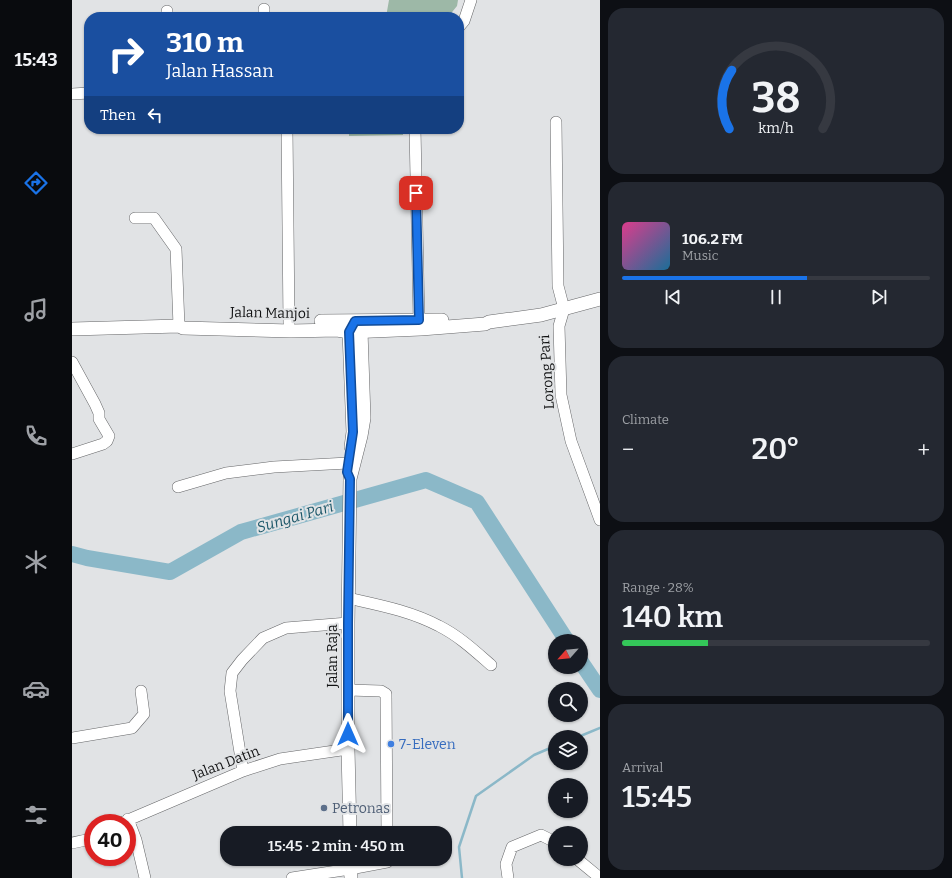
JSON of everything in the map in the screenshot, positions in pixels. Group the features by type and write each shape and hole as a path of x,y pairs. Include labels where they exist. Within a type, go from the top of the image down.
{"street":[{"path":"464,21 471,0"},
{"path":"72,94 84,93"},
{"path":"556,122 558,286 564,309"},
{"path":"287,134 289,323"},
{"path":"415,134 420,324"},
{"path":"135,218 154,218 176,249 179,326"},
{"path":"355,328 420,324 485,324 489,322 527,317 564,309 600,299"},
{"name":"Lorong Pari","path":"564,309 558,326 561,395 571,441 600,520"},
{"name":"Jalan Manjoi","path":"179,326 183,324 289,323 355,328"},
{"name":"Jalan Manjoi","path":"72,329 179,326 191,328 291,331 355,328"},
{"name":"Jalan Raja","path":"350,479 347,472 353,432 355,328"},
{"name":"Jalan Raja","path":"350,826 348,749 348,598 350,479 364,418 355,328"},
{"path":"72,362 95,404 99,413 99,419 109,436 107,441 103,444 72,454"},
{"path":"178,487 226,473 274,467 348,463"},
{"path":"348,598 394,608 439,626 466,643 491,665"},
{"path":"243,771 230,691 232,673 263,638 269,635 286,628 348,623"},
{"path":"348,690 381,691 386,694 387,826"},
{"path":"72,738 132,728 144,714 140,691"},
{"name":"Jalan Datin","path":"136,816 243,771 280,760 348,749"},
{"path":"508,878 506,864 512,847 541,835 548,838"},
{"path":"72,843 84,840"},
{"path":"136,840 145,878"},
{"path":"292,878 363,866"},
{"path":"585,866 600,878"}],"green space":[{"path":"389,0 458,0 457,6 452,12 387,12"},
{"path":"349,134 403,134 403,135 349,136"}],"waterway":[{"name":"Sungai Pari","path":"72,554 87,558 170,572 241,532 426,480 477,502 562,634"},
{"name":"Sungai Pari","path":"588,672 600,690"},
{"path":"588,733 600,728"},
{"path":"462,878 459,847 476,796 534,755 548,749"}],"place":[{"name":"7-Eleven","path":"391,744"},
{"name":"Petronas","path":"324,808"}],"route":[{"path":"348,734 350,479 347,472 353,432 349,332 355,321 419,320 416,193"}]}
